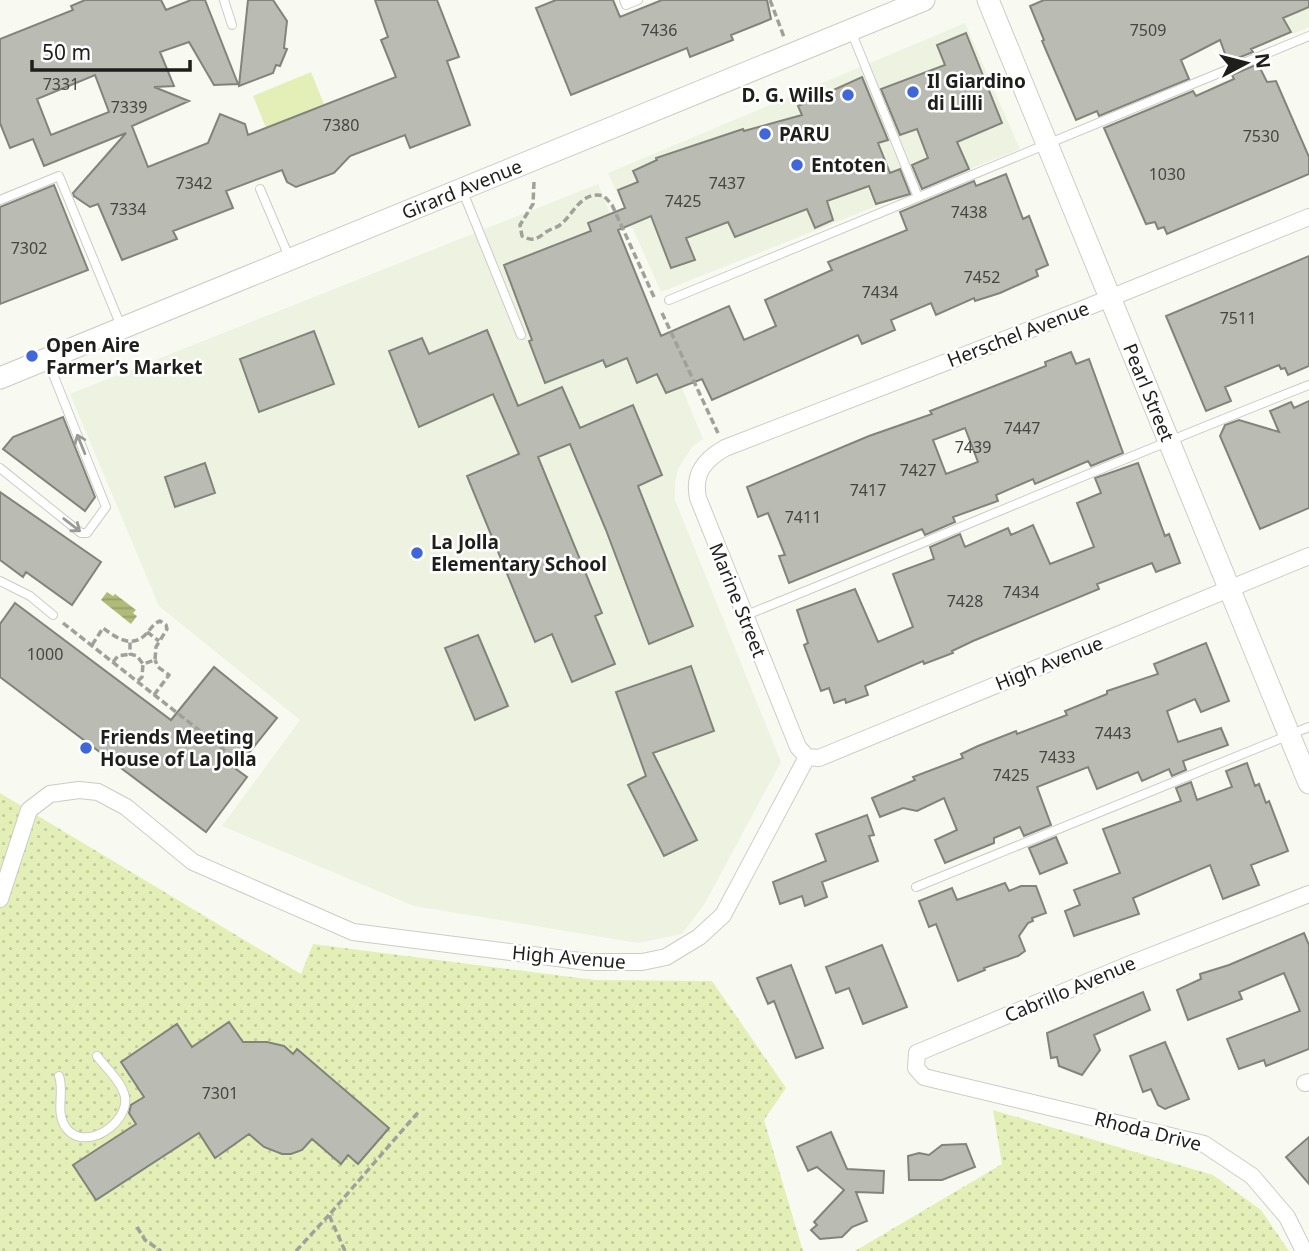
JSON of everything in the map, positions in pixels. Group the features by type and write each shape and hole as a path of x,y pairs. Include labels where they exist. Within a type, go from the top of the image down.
{"street":[{"name":"Girard Avenue","path":"0,378 924,0"},
{"name":"Pearl Street","path":"988,0 1229,588 1299,731 1309,783"},
{"name":"Herschel Avenue","path":"724,448 1110,298 1309,217"},
{"name":"Marine Street","path":"724,448 711,455 702,465 695,487 798,747 807,757"},
{"name":"High Avenue","path":"0,900 29,810 50,793 79,790 98,792 126,807 193,862 353,932 588,962 642,962 666,957 699,937 723,915 807,757 819,758 1309,556"},
{"name":"Cabrillo Avenue","path":"987,1091 924,1077 916,1068 916,1053 1309,894"},
{"name":"Rhoda Drive","path":"987,1091 1204,1143 1252,1176 1287,1217 1304,1251"}],"lane":[{"path":"224,0 232,25"},
{"path":"624,0 626,5 638,0"},
{"path":"851,30 918,197"},
{"path":"669,300 1309,36"},
{"path":"0,200 59,176 122,328"},
{"path":"260,189 290,259"},
{"path":"462,189 520,335"},
{"path":"0,468 81,533 87,533 106,507 47,359"},
{"path":"744,616 1168,440 1309,385"},
{"path":"0,581 30,596 53,615"},
{"path":"916,887 1299,731"},
{"path":"59,1076 62,1086 59,1100 61,1118 68,1130 78,1136 106,1132 122,1113 125,1098 119,1084 97,1056"}],"path":[{"path":"770,0 791,54"},
{"path":"532,160 535,198 528,215 520,225 522,236 533,240 540,238 564,222 576,205 592,196 598,195 609,200 724,448"},
{"path":"53,615 242,764"},
{"path":"92,645 103,628 117,638 130,641 144,636 156,622 160,621 166,625 167,629 154,652 158,667 169,675 155,695"},
{"path":"147,632 159,641"},
{"path":"130,641 130,654"},
{"path":"113,662 118,656 137,656 143,664 142,677 137,682"},
{"path":"143,664 155,660"},
{"path":"296,1251 421,1110"},
{"path":"329,1215 345,1251"},
{"path":"137,1227 145,1240 161,1251"}],"shaded area":[{"path":"1309,0 1309,27 1293,34 1283,16"},
{"path":"965,23 1020,149 661,292 608,173"},
{"path":"311,72 324,104 266,128 253,96"},
{"name":"La Jolla Elementary School","path":"598,184 703,439 692,447 678,469 675,500 781,762 704,905 682,934 638,943 414,906 222,826 300,720 159,606 70,394"},
{"path":"107,592 113,596 115,594 136,610 133,613 137,616 131,624 101,600"},
{"path":"0,793 301,974 313,944 595,980 712,981 786,1088 764,1120 803,1251 0,1251"},
{"path":"993,1110 1213,1175 1261,1210 1289,1251 855,1251 1002,1164"}],"building":[{"path":"85,0 161,0 166,10 191,0 205,0 238,84 214,85 189,42 160,52 174,86 154,87 189,101 132,126 148,167 208,143 220,114 245,124 248,135 396,77 381,40 388,37 375,0 437,0 459,57 447,61 470,125 410,148 405,135 350,156 334,173 296,187 287,182 282,170 226,191 233,208 173,231 177,239 122,260 98,204 90,207 73,193 126,133 44,166 33,139 10,148 0,123 0,39 73,10 71,6","holes":["95,75 109,112 51,135 37,99"]},
{"path":"248,0 273,0 287,21 284,48 287,49 280,66 276,65 273,73 239,86"},
{"path":"556,0 613,0 620,17 662,0 767,0 771,19 731,35 733,40 690,57 687,48 571,95 536,8"},
{"path":"1044,0 1309,0 1309,7 1283,18 1291,32 1251,49 1253,52 1228,62 1220,40 1181,60 1189,79 1099,116 1097,111 1076,120 1030,6"},
{"path":"966,33 1002,123 957,142 969,169 922,189 912,165 928,158 917,129 900,135 881,89 945,65 937,45"},
{"path":"1258,64 1267,82 1276,81 1309,157 1309,174 1167,234 1164,227 1158,229 1155,222 1146,224 1104,128 1193,91 1196,96 1234,79 1232,75"},
{"path":"862,77 888,140 878,143 890,173 900,169 910,194 876,204 869,186 827,201 833,220 815,228 807,209 735,237 728,222 686,238 695,260 671,268 651,216 618,230 661,336 729,306 744,340 776,326 765,300 832,270 828,262 907,230 900,212 974,181 976,186 1006,174 1023,219 1029,216 1048,265 1036,270 1038,276 1000,293 975,301 974,298 936,315 931,303 891,320 895,330 862,344 858,335 712,400 702,379 666,393 657,374 637,383 627,358 606,367 603,360 545,383 504,265 591,231 588,223 625,208 618,190 638,182 633,171 657,160 656,158 743,129 744,131 802,115 798,106"},
{"path":"54,185 88,270 0,304 0,207"},
{"path":"1309,256 1309,366 1288,375 1285,368 1281,369 1279,365 1225,387 1231,401 1206,411 1166,316"},
{"path":"487,330 518,406 562,387 580,428 633,405 662,475 638,486 693,626 649,644 570,444 538,457 602,613 595,616 615,664 572,682 552,634 535,642 467,476 519,454 493,394 419,427 389,351 422,338 429,354"},
{"path":"314,331 334,384 259,412 240,359"},
{"path":"1071,352 1076,364 1089,359 1123,453 1091,466 1088,461 1035,484 1033,479 996,495 998,501 953,517 955,522 925,535 922,529 789,583 779,556 785,555 768,513 758,517 747,487 869,436 932,414 930,411 1046,366 1045,362","holes":["965,428 978,462 946,474 933,440"]},
{"path":"1309,401 1309,508 1260,529 1220,436 1225,425 1239,420 1279,432 1270,411 1291,402 1294,408"},
{"path":"63,417 95,497 85,511 3,449 13,437"},
{"path":"205,463 215,493 175,507 165,477"},
{"path":"1138,463 1165,536 1169,534 1180,563 1156,572 1152,563 1097,584 1099,589 973,641 952,651 953,653 924,664 923,661 865,686 868,695 846,703 845,699 834,703 829,688 821,691 804,645 808,643 797,610 855,589 878,642 913,627 893,574 934,559 930,547 960,534 965,547 1008,528 1011,535 1033,525 1050,564 1094,547 1077,503 1101,493 1095,478"},
{"path":"0,492 101,562 72,605 26,572 23,577 0,560"},
{"path":"15,603 171,720 214,667 277,718 236,769 247,777 206,832 0,677 0,624"},
{"path":"478,635 508,706 475,720 445,648"},
{"path":"1206,643 1229,701 1201,712 1195,699 1167,711 1178,742 1221,728 1228,745 1183,761 1186,770 1172,776 1169,769 1142,781 1138,772 1097,789 1088,767 1037,787 1051,825 1024,836 1020,827 994,838 994,843 945,863 935,840 957,830 944,798 917,811 903,808 880,817 872,798 915,780 913,777 963,758 961,754 978,746 1067,715 1065,711 1107,694 1107,691 1158,674 1154,664"},
{"path":"691,666 714,731 653,753 697,840 664,856 628,785 646,776 616,692"},
{"path":"1247,763 1255,786 1259,784 1266,803 1269,801 1288,851 1251,865 1259,885 1223,899 1210,865 1133,898 1139,914 1074,936 1065,911 1080,905 1074,890 1120,873 1103,829 1181,801 1176,788 1191,782 1197,800 1232,787 1226,771"},
{"path":"867,815 874,835 869,836 878,861 822,882 827,897 805,906 802,896 780,904 773,882 826,861 816,834"},
{"path":"1056,837 1067,863 1040,874 1029,848"},
{"path":"1005,883 1009,891 1021,886 1036,886 1046,913 1032,918 1033,921 1028,923 1019,936 1025,951 958,981 936,924 929,927 919,901 952,888 957,900"},
{"path":"1304,933 1309,945 1309,1049 1266,1066 1264,1060 1239,1069 1227,1039 1300,1011 1284,973 1239,992 1242,999 1188,1020 1177,990 1201,979 1200,974 1229,965"},
{"path":"882,945 907,1007 863,1024 849,988 836,993 826,967"},
{"path":"791,965 823,1048 796,1058 774,1001 768,1004 757,978"},
{"path":"1143,992 1150,1010 1094,1035 1100,1050 1082,1075 1059,1066 1057,1057 1051,1058 1047,1033"},
{"path":"229,1022 243,1042 267,1042 284,1046 293,1054 297,1049 389,1128 358,1164 348,1155 341,1164 312,1139 302,1150 282,1154 264,1147 249,1134 215,1158 199,1133 96,1200 73,1165 136,1124 129,1113 131,1105 144,1097 121,1062 177,1024 192,1047"},
{"path":"1165,1042 1189,1099 1165,1109 1158,1105 1151,1089 1143,1092 1130,1056"},
{"path":"831,1132 847,1169 884,1171 883,1193 856,1192 867,1221 852,1227 842,1237 820,1239 811,1230 817,1225 814,1222 844,1190 817,1167 808,1171 797,1147"},
{"path":"1309,1137 1309,1184 1286,1157"},
{"path":"966,1144 975,1167 942,1180 909,1180 908,1156 919,1153 929,1155 942,1145"}],"place":[{"name":"Il Giardino di Lilli","path":"913,92"},
{"name":"D. G. Wills","path":"848,95"},
{"name":"PARU","path":"765,134"},
{"name":"Entoten","path":"797,165"},
{"name":"Open Aire Farmer’s Market","path":"32,356"},
{"name":"La Jolla Elementary School","path":"417,553"},
{"name":"Friends Meeting House of La Jolla","path":"86,748"}]}
